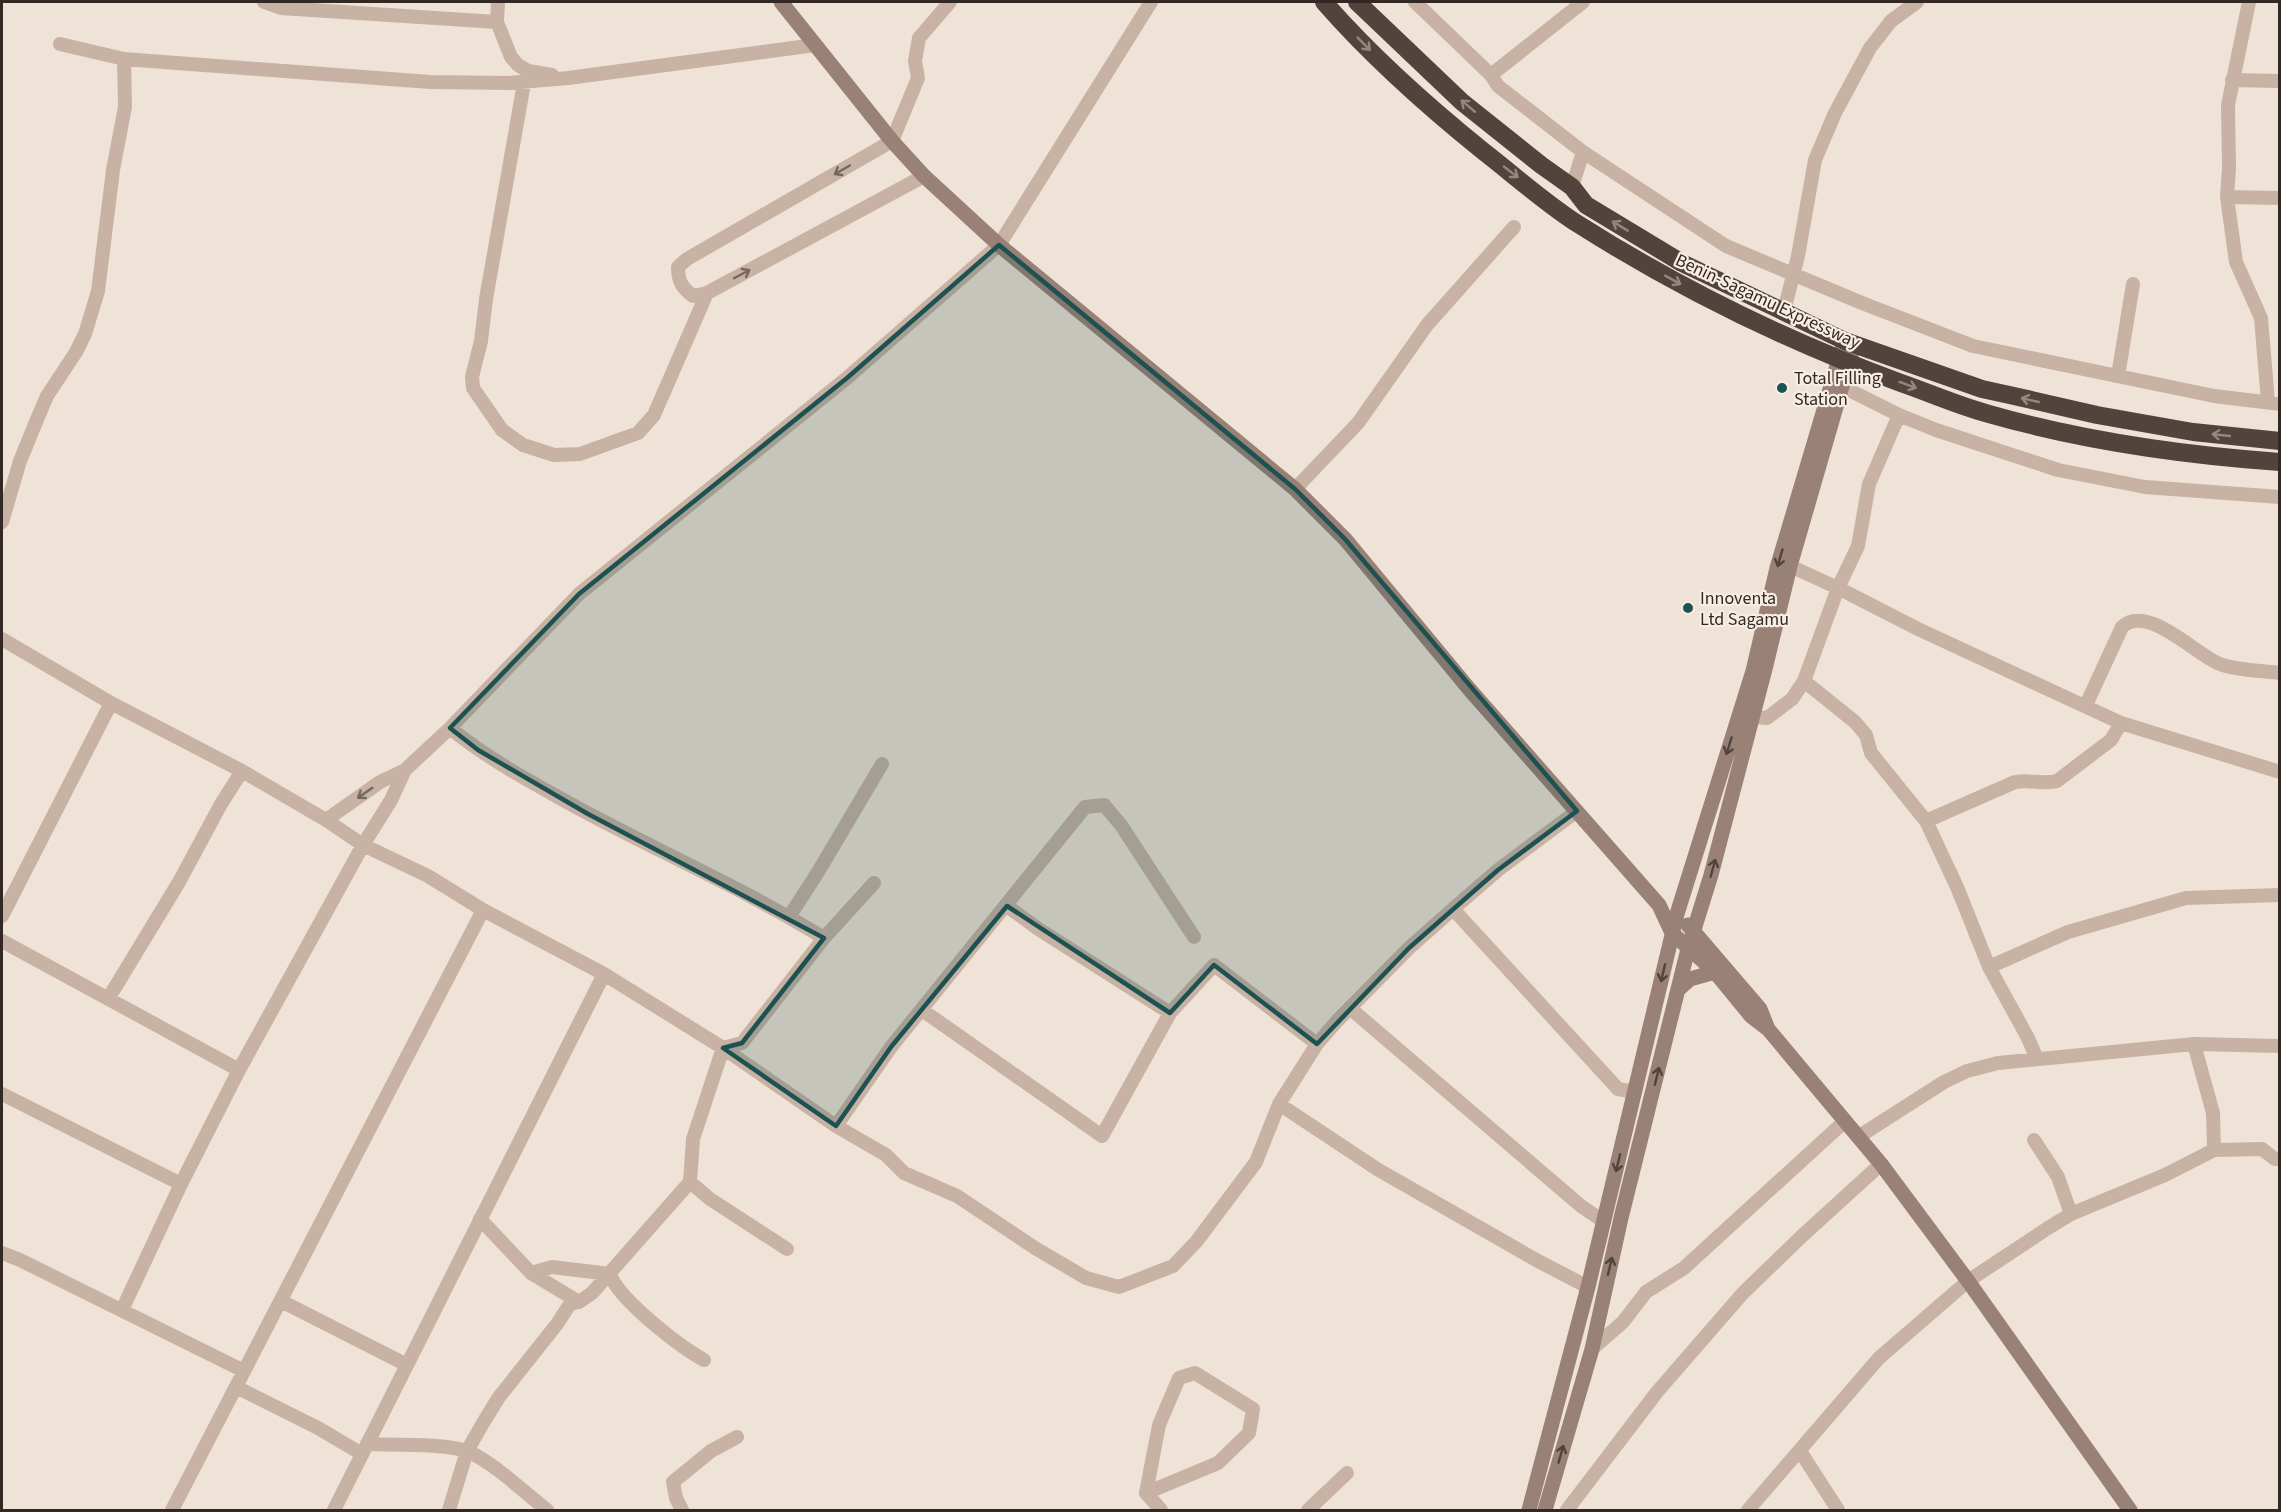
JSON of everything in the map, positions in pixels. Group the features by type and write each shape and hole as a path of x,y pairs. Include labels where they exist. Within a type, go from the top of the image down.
{"highway":[{"name":"Benin-Sagamu Expressway","path":"1324,2 1404,85 1447,122 1576,223 1674,281 1843,362 1988,414 2077,435 2202,456 2280,462"},
{"name":"Benin-Sagamu Expressway","path":"1357,2 1462,102 1540,165 1572,187 1586,205 1682,263 1850,343 1982,388 2087,413 2193,432 2280,441"}],"main road":[{"path":"781,2 892,141 924,176 999,245 1295,489 1345,539 1470,690 1659,905 1672,933 1688,949 1715,965"},
{"path":"1529,1510 1588,1287 1677,914 1753,671 1777,568 1850,343"},
{"path":"1545,1510 1592,1349 1621,1218 1688,949 1711,875 1790,566 1841,386 1843,362"},
{"path":"1659,905 1677,914 1693,930 1715,965 1760,1009 1768,1029 1881,1164 1968,1281 2130,1510"},
{"path":"1701,905 1706,938 1715,965"},
{"path":"1678,989 1690,979 1715,965"}],"street":[{"path":"264,2 281,8 497,22"},
{"path":"498,2 497,22 511,57 518,65 528,71 568,78"},
{"path":"924,176 707,293 693,296 685,290 678,278 678,267 687,259 892,141 918,78 915,61 919,38 950,2"},
{"path":"326,820 380,782 405,770 450,728 579,594 847,378 999,245 1151,2"},
{"path":"1415,2 1491,75 1498,86 1583,152 1726,246 1973,346 2214,396 2274,403 2260,318 2235,262 2227,197 2228,105 2249,2"},
{"path":"1491,75 1583,2"},
{"path":"1784,311 1794,273 1815,160 1835,113 1870,48 1892,21 1917,2"},
{"path":"60,44 124,59 430,82 524,83 815,45"},
{"path":"2,522 21,461 38,417 47,396 85,334 98,291 113,170 125,107 124,59"},
{"path":"2232,80 2280,81"},
{"path":"524,83 486,299 481,341 472,376 473,388 502,430 523,445 554,455 580,454 638,433 654,415 707,293"},
{"path":"1572,187 1583,152"},
{"path":"2227,197 2280,198"},
{"path":"1295,489 1358,423 1427,325 1514,227"},
{"path":"2118,375 2133,284"},
{"path":"1841,386 1899,416 2058,470 2145,487 2280,497"},
{"path":"1753,717 1767,718 1792,699 1804,681 1838,588 1858,546 1869,484 1899,416"},
{"path":"1790,566 1918,629 2121,723 2280,772"},
{"path":"2086,705 2122,627 2132,621 2164,628 2220,664 2280,673"},
{"path":"2,639 111,703 242,771 326,820 363,845 428,876 483,910 604,974 723,1048 836,1126 886,1155 904,1173 957,1196 1035,1248 1086,1278 1119,1287 1173,1266 1196,1242 1256,1162 1279,1104 1317,1044 1336,1021 1351,1009 1409,948 1453,909 1498,870 1577,811"},
{"path":"1804,681 1855,722 1866,735 1870,753 1926,821 1957,887 1989,967 2037,1059"},
{"path":"2,916 111,703"},
{"path":"1926,821 2015,782 2023,780 2049,783 2057,781 2111,740 2121,723"},
{"path":"450,728 478,750 568,803 789,917 824,938"},
{"path":"789,917 882,765"},
{"path":"122,1310 181,1184 239,1070 363,845 391,800 405,770"},
{"path":"108,999 179,882 221,804 242,771"},
{"path":"836,1126 891,1047 1085,807 1104,805 1121,825 1194,937"},
{"path":"723,1048 742,1043 824,938 874,883"},
{"path":"1989,967 2068,932 2186,898 2280,895"},
{"path":"1007,906 1037,928 1170,1013"},
{"path":"1453,909 1618,1089 1635,1092"},
{"path":"172,1510 483,910"},
{"path":"2,941 239,1070"},
{"path":"922,1010 1102,1136 1170,1013 1214,965 1317,1044"},
{"path":"334,1510 604,974"},
{"path":"1351,1009 1581,1206 1603,1221"},
{"path":"2194,1044 2213,1113 2214,1150"},
{"path":"1858,1137 1944,1082 1967,1071 1998,1063 2194,1044 2280,1046"},
{"path":"449,1510 467,1451 499,1397 557,1324 570,1304 579,1302 592,1293 690,1182 693,1139 723,1048"},
{"path":"2,1094 181,1184"},
{"path":"1279,1104 1377,1169 1588,1287"},
{"path":"1592,1349 1623,1322 1646,1292 1684,1268 1845,1121"},
{"path":"2034,1140 2058,1177 2071,1214"},
{"path":"1748,1510 1879,1358 1968,1281 2071,1214 2165,1175 2214,1150 2262,1149 2275,1159 2280,1159"},
{"path":"1567,1510 1658,1392 1743,1293 1881,1164"},
{"path":"690,1182 710,1199 787,1248"},
{"path":"480,1219 531,1273 579,1302"},
{"path":"2,1252 244,1371"},
{"path":"531,1273 552,1267 610,1274"},
{"path":"610,1274 614,1286 655,1325 682,1347 704,1360"},
{"path":"281,1301 407,1365"},
{"path":"1195,1373 1253,1408 1248,1433 1218,1463 1146,1493 1159,1425 1179,1378 1195,1373"},
{"path":"236,1387 365,1449 448,1447 467,1451 547,1510"},
{"path":"682,1510 676,1498 673,1482 711,1451 737,1437"},
{"path":"1800,1451 1838,1510"},
{"path":"1308,1510 1347,1473"},
{"path":"1146,1493 1161,1510"}],"highlighted area":[{"path":"999,245 1295,489 1345,539 1577,811 1498,870 1409,948 1317,1044 1214,965 1170,1013 1007,906 891,1047 836,1126 723,1048 742,1043 824,938 588,814 478,750 450,728 579,594 847,378"}],"place":[{"name":"Total Filling Station","path":"1782,388"},
{"name":"Innoventa Ltd Sagamu","path":"1688,608"}]}
